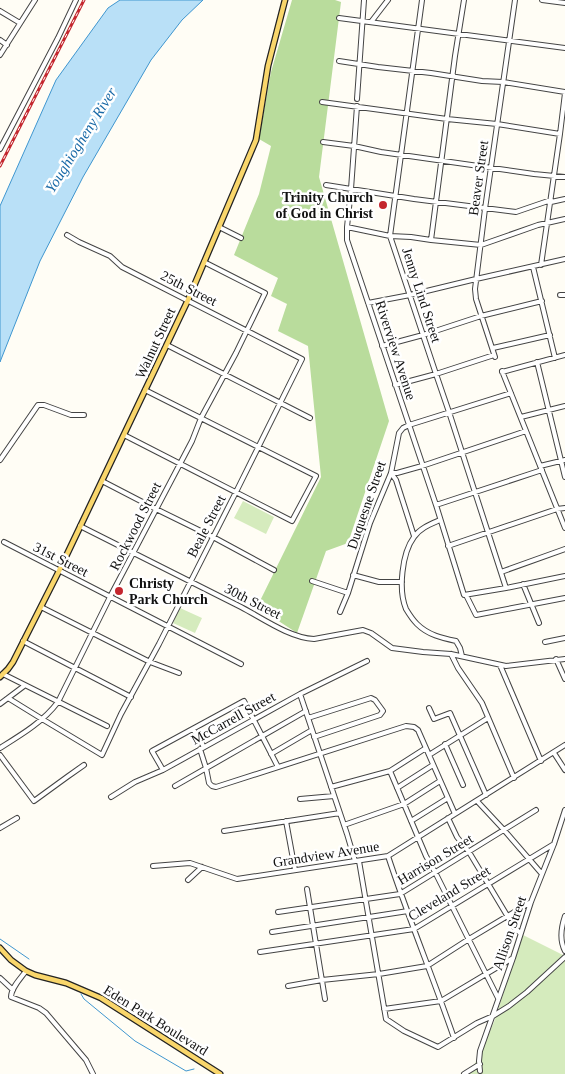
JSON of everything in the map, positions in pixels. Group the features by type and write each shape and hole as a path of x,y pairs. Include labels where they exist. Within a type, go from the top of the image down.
{"main road":[{"name":"Walnut Street","path":"2,676 13,662 59,571 167,345 256,140 268,66 285,0"},
{"name":"Eden Park Boulevard","path":"0,948 11,960 26,971 66,983 102,998 220,1074"}],"street":[{"path":"0,55 35,0"},
{"path":"0,150 76,0"},
{"path":"371,22 388,0"},
{"name":"Jenny Lind Street","path":"422,0 390,236 506,588"},
{"path":"431,240 452,76 464,0"},
{"name":"Beaver Street","path":"436,374 495,356 475,296 485,208 514,0"},
{"path":"542,0 565,3"},
{"path":"357,99 364,2"},
{"path":"0,11 20,23"},
{"path":"339,18 565,48"},
{"path":"0,40 7,44"},
{"path":"339,61 482,81 503,82 565,93 541,265"},
{"path":"322,102 497,124 560,134"},
{"name":"Riverview Avenue","path":"356,106 347,240 465,595 476,615 532,605"},
{"path":"323,142 400,155 565,177"},
{"path":"326,185 516,212 551,201 565,199"},
{"path":"347,227 390,236 481,245 565,219"},
{"path":"219,227 241,238"},
{"name":"25th Street","path":"67,234 79,242 110,256 122,266 302,359"},
{"path":"368,303 565,259"},
{"name":"Rockwood Street","path":"0,748 42,720 58,702 110,597 192,441 265,293 204,262"},
{"path":"534,267 555,358"},
{"path":"382,346 481,316 542,301"},
{"path":"493,348 550,335"},
{"path":"167,345 310,418"},
{"path":"565,355 502,371 565,528"},
{"name":"Beale Street","path":"42,720 102,755 121,714 150,662 281,404 302,359"},
{"path":"537,362 548,411 563,460 565,477"},
{"path":"395,385 436,374"},
{"path":"124,435 292,521 316,476 145,390"},
{"path":"409,425 511,393"},
{"path":"0,460 38,405 44,405 71,415 84,415"},
{"path":"521,417 565,406"},
{"name":"Duquesne Street","path":"340,612 348,593 370,523 391,473 399,433 409,425"},
{"path":"391,473 422,466 526,431"},
{"path":"436,506 563,460"},
{"path":"391,473 396,480 414,536"},
{"path":"102,481 274,570"},
{"path":"448,546 557,509 565,508"},
{"path":"440,520 427,526 414,536 408,548 402,582 404,603 411,617 428,633 456,641 462,656"},
{"name":"30th Street","path":"80,526 294,635 307,639 363,630 371,633 392,648 451,654 500,665 512,666 565,659"},
{"name":"31st Street","path":"4,542 240,664"},
{"path":"501,572 565,549"},
{"path":"353,575 379,582 402,582"},
{"path":"465,595 565,576"},
{"path":"312,581 348,593"},
{"path":"523,584 539,623"},
{"path":"532,605 565,598"},
{"path":"41,606 150,662 179,673"},
{"path":"545,642 565,638"},
{"path":"23,641 131,697"},
{"path":"451,654 458,668 482,703 514,778"},
{"path":"556,659 565,679"},
{"name":"McCarrell Street","path":"111,797 135,782 163,770 300,694 367,660"},
{"path":"500,665 541,761"},
{"path":"2,676 107,726"},
{"path":"0,704 24,686"},
{"path":"300,694 357,861 387,1020 397,1027 438,1047 509,1006 527,992 565,956"},
{"path":"8,698 42,720"},
{"path":"308,718 371,698 375,700 382,711 380,715 314,737"},
{"path":"163,770 152,751 244,702 278,768"},
{"path":"429,708 434,719 450,713 486,795"},
{"path":"175,786 306,711"},
{"path":"429,755 488,718"},
{"path":"193,729 202,748 209,783 216,787 406,726 414,727 418,730 455,814"},
{"path":"271,754 312,730"},
{"path":"445,744 463,786"},
{"name":"Grandview Avenue","path":"153,866 190,862 237,879 388,856 565,745"},
{"path":"331,787 390,771 426,748"},
{"path":"554,753 565,770"},
{"path":"0,755 34,801 84,765"},
{"path":"397,788 433,765"},
{"path":"390,771 426,856 498,998"},
{"path":"344,825 404,804 440,781"},
{"path":"300,799 334,796"},
{"path":"411,821 448,798"},
{"path":"477,801 542,874"},
{"name":"Harrison Street","path":"278,912 400,894 536,810"},
{"name":"Allison Street","path":"480,1071 480,1051 520,933 565,810"},
{"path":"224,830 340,813"},
{"path":"0,821 2,826 17,818"},
{"path":"448,818 507,916 520,933"},
{"path":"286,821 295,870"},
{"name":"Cleveland Street","path":"260,952 414,929 554,844"},
{"path":"388,856 400,894 408,911 454,1038"},
{"path":"188,880 202,867"},
{"path":"308,889 325,999"},
{"path":"288,986 427,966 531,902"},
{"path":"272,932 408,911"},
{"path":"565,916 560,932 562,946 565,951"},
{"path":"384,1009 441,1001 513,958"},
{"path":"26,971 10,995 12,998 38,1008 51,1018 86,1060 93,1074"},
{"path":"0,978 12,990"},
{"path":"464,1074 480,1064"}],"green space":[{"path":"292,0 335,0 341,2 319,177 389,421 348,543 326,551 297,633 257,607 321,477 308,346 278,331 287,304 271,296 278,278 234,255 259,194 271,146 259,139 271,72"},
{"path":"243,501 274,517 266,534 234,518"},
{"path":"180,608 202,618 195,633 173,623"},
{"path":"523,935 565,956 565,1074 470,1074 494,1022"}],"water":[{"name":"Youghiogheny River","path":"120,0 203,0 182,20 151,60 83,177 40,261 0,362 0,206 56,80 108,8"}],"waterway":[{"path":"0,939 29,959"},
{"path":"81,994 84,999 135,1041 186,1071 194,1069"}],"railway":[{"path":"0,166 84,0"}],"place":[{"name":"Trinity Church of God in Christ","path":"383,205"},
{"name":"Christy Park Church","path":"119,591"}]}
